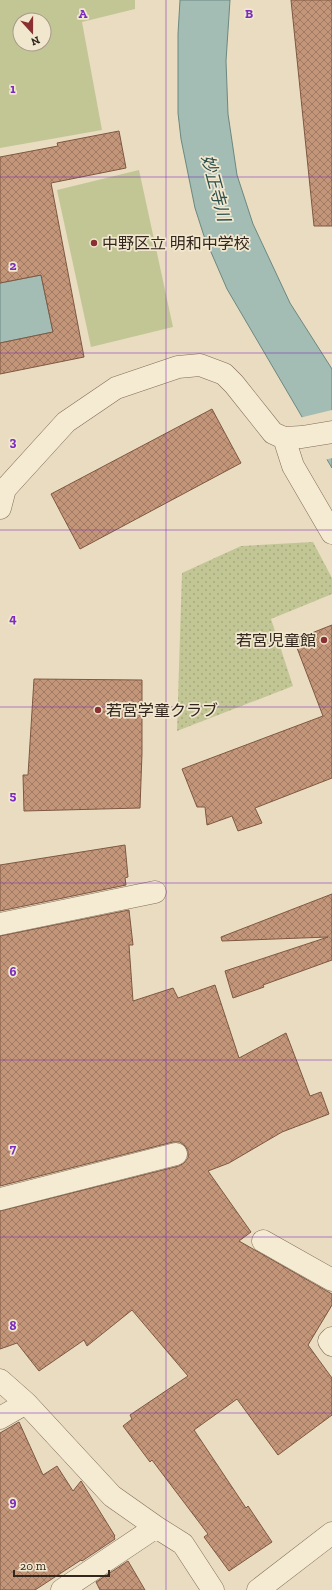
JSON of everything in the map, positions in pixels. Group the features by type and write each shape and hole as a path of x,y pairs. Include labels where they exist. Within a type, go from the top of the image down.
{"street":[{"path":"0,508 5,489 66,422 116,388 178,367 200,365 224,374 234,384 273,434 284,438 322,434"},
{"path":"284,438 293,466 332,533"},
{"path":"0,924 155,892"},
{"path":"0,1199 176,1154"},
{"path":"263,1241 332,1280"},
{"path":"332,1338 329,1341 332,1345"},
{"path":"0,1380 26,1403 112,1496 183,1544 213,1590"},
{"path":"0,1418 26,1403"},
{"path":"62,1590 156,1527"},
{"path":"258,1590 332,1533"}],"green space":[{"path":"0,0 135,0 135,9 82,22 102,130 0,148"},
{"path":"139,170 173,327 91,347 57,190"},
{"path":"313,542 332,578 332,594 271,619 293,686 177,731 182,573 241,546"}],"water":[{"name":"妙正寺川","path":"180,0 230,0 226,61 228,114 237,175 253,224 290,303 332,369 332,468 227,289 204,236 195,208 181,139 178,113 178,34"},
{"path":"41,275 53,332 0,343 0,283"}],"pier":[{"path":"332,410 332,458 325,460 299,418"}],"building":[{"path":"291,0 332,0 332,226 314,226"},
{"path":"119,131 126,168 51,183 84,357 0,374 0,343 53,332 41,275 0,283 0,157 58,146 57,143"},
{"path":"212,409 241,463 80,549 51,494"},
{"path":"332,625 332,778 255,808 262,823 238,831 232,816 207,825 205,807 197,807 182,769 323,716 294,640"},
{"path":"34,679 142,680 140,808 24,811 23,775 28,775"},
{"path":"125,845 128,877 125,878 126,885 0,911 0,865"},
{"path":"332,894 332,960 263,985 264,987 233,998 225,971 328,937 222,941 221,937"},
{"path":"129,910 133,945 129,945 133,1001 173,988 178,998 215,985 239,1058 286,1033 310,1096 321,1092 329,1114 282,1132 229,1163 208,1171 251,1232 239,1241 332,1294 332,1305 308,1345 332,1378 332,1415 278,1455 237,1399 194,1430 246,1508 248,1506 272,1542 229,1571 204,1537 208,1534 152,1460 150,1462 123,1426 132,1419 130,1415 188,1376 132,1310 87,1346 84,1340 39,1371 17,1343 0,1349 0,1211 179,1166 188,1158 188,1151 185,1146 180,1142 173,1142 0,1186 0,936"},
{"path":"19,1422 43,1475 57,1466 73,1491 81,1481 115,1536 115,1539 35,1590 0,1590 0,1433"},
{"path":"128,1561 145,1590 100,1590 96,1582"}],"place":[{"name":"中野区立 明和中学校","path":"94,243"},
{"name":"若宮児童館","path":"324,640"},
{"name":"若宮学童クラブ","path":"98,710"}]}
